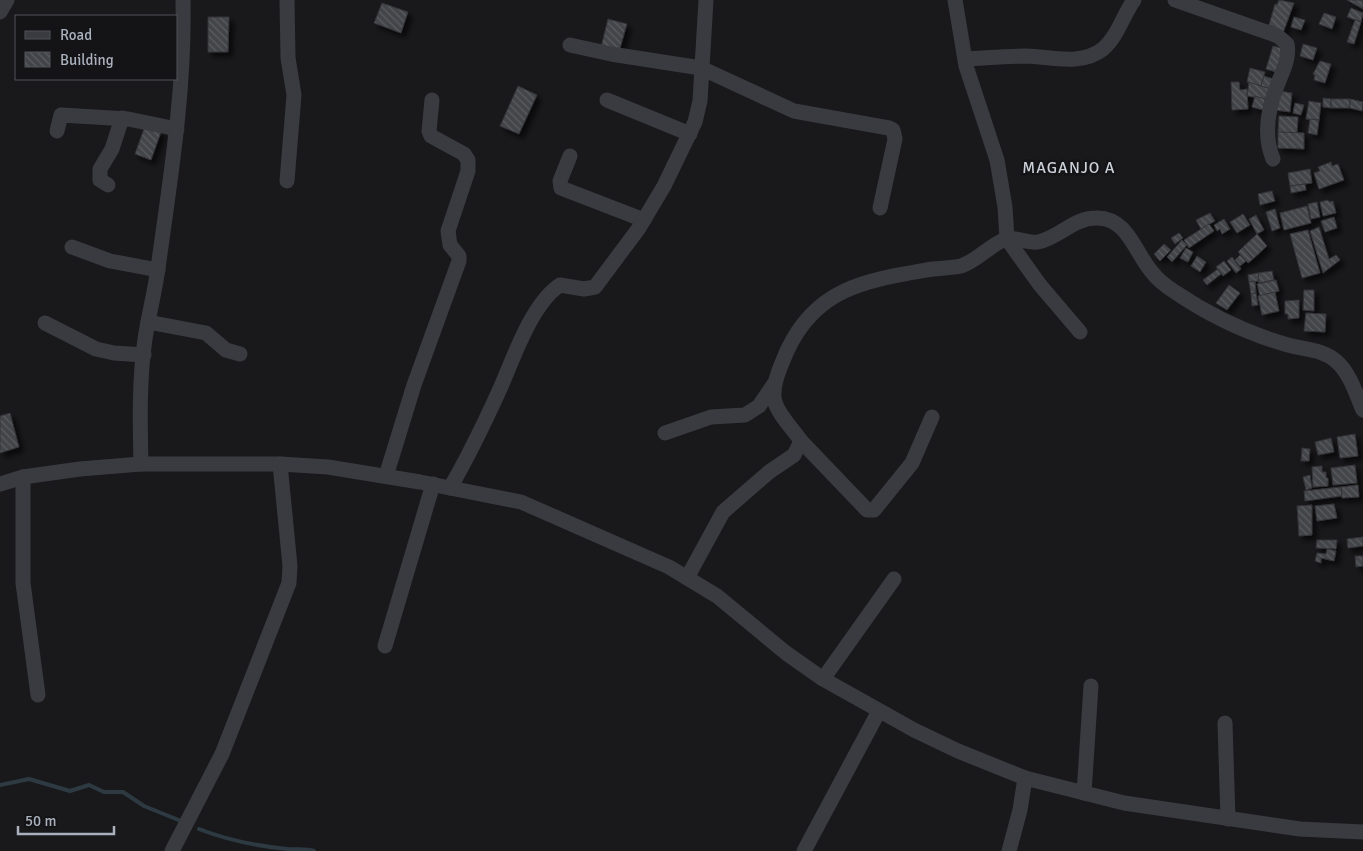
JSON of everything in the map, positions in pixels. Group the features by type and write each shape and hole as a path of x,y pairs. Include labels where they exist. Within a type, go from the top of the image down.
{"street":[{"path":"0,12 7,0"},
{"path":"141,464 140,430 144,354 158,270 177,129 184,61 183,0"},
{"path":"287,0 288,58 294,96 287,182"},
{"path":"450,488 463,466 517,349 546,297 560,285 584,289 596,287 644,220 664,186 690,134 700,101 706,0"},
{"path":"955,0 965,60 997,160 1005,206 1007,239 1040,285 1080,332"},
{"path":"965,60 1027,56 1070,59 1090,56 1103,49 1112,38 1134,0"},
{"path":"1175,0 1285,40 1289,50 1287,62 1277,86 1267,126 1268,148 1273,159"},
{"path":"570,45 612,54 701,68 794,111 879,124 894,130 895,140 880,208"},
{"path":"386,476 411,394 459,261 459,256 450,245 448,230 468,171 468,160 464,154 434,140 431,136 429,131 432,100"},
{"path":"607,100 690,134"},
{"path":"57,131 61,115 122,118 177,129"},
{"path":"108,185 100,180 100,169 112,149 122,118"},
{"path":"570,156 560,181 561,188 644,220"},
{"path":"666,433 711,417 745,415 759,406 766,399 777,379 792,341 806,320 838,292 933,269 962,266 1007,239 1032,243 1040,242 1078,221 1097,218 1118,224 1127,233 1151,271 1174,291 1201,308 1241,327 1288,345 1325,352 1345,371 1363,410"},
{"path":"72,247 110,261 158,270"},
{"path":"148,322 206,333 226,350 240,354"},
{"path":"45,323 96,349 114,353 144,354"},
{"path":"777,379 774,397 776,406 802,441 867,510 874,510 912,462 932,417"},
{"path":"687,578 723,512 769,472 794,455 802,441"},
{"path":"0,484 24,477 80,469 141,464 280,464 328,467 386,476 521,502 636,551 687,578 717,596 786,653 823,679 879,712 958,751 1025,778 1124,803 1300,829 1363,832"},
{"path":"172,851 222,754 289,583 290,566 280,464"},
{"path":"24,477 23,583 38,695"},
{"path":"385,646 433,484"},
{"path":"823,679 894,579"},
{"path":"1084,793 1091,686"},
{"path":"804,851 879,712"},
{"path":"1225,723 1228,819"},
{"path":"1009,851 1020,810 1025,778"}],"building":[{"path":"1279,0 1294,3 1283,33 1274,30 1275,27 1269,25 1275,4 1277,5"},
{"path":"1347,0 1363,0 1363,9"},
{"path":"382,3 408,12 401,33 374,23"},
{"path":"1351,8 1363,13 1361,22 1347,17"},
{"path":"1324,13 1336,17 1332,29 1319,24"},
{"path":"208,17 229,17 228,52 208,52"},
{"path":"1294,17 1305,20 1301,30 1291,27"},
{"path":"608,19 627,24 619,52 601,47"},
{"path":"1355,20 1361,22 1354,44 1347,42"},
{"path":"1303,44 1317,48 1313,60 1300,56"},
{"path":"1273,46 1285,49 1279,73 1266,69"},
{"path":"1320,61 1331,64 1325,83 1314,80 1315,75 1313,74"},
{"path":"1250,68 1265,72 1261,86 1247,82"},
{"path":"1264,76 1273,79 1270,89 1261,86"},
{"path":"1231,82 1239,82 1240,90 1247,89 1248,109 1232,110"},
{"path":"1249,82 1270,89 1265,99 1247,96"},
{"path":"518,86 537,95 519,134 500,126"},
{"path":"1279,91 1292,93 1290,112 1275,110"},
{"path":"1255,96 1265,99 1263,110 1252,107"},
{"path":"1323,98 1331,99 1331,108 1323,107"},
{"path":"1331,99 1350,99 1350,108 1331,108"},
{"path":"1350,99 1363,102 1362,111 1350,108"},
{"path":"1309,101 1321,103 1319,120 1306,119"},
{"path":"1295,103 1304,105 1301,115 1293,113"},
{"path":"1279,116 1298,117 1297,133 1278,132"},
{"path":"1310,119 1319,120 1317,135 1308,133"},
{"path":"145,126 161,132 151,160 135,154"},
{"path":"1278,132 1304,133 1304,149 1278,148"},
{"path":"1331,162 1332,166 1338,164 1344,180 1319,189 1314,173 1320,171 1318,167"},
{"path":"1310,169 1312,183 1290,186 1288,173"},
{"path":"1305,184 1306,190 1291,193 1290,186"},
{"path":"1272,191 1275,201 1260,205 1258,194"},
{"path":"1328,200 1329,202 1333,201 1336,213 1323,216 1320,202"},
{"path":"1317,202 1320,217 1311,219 1308,204"},
{"path":"1307,206 1311,223 1284,230 1280,213"},
{"path":"1275,209 1280,228 1272,231 1266,212"},
{"path":"1210,213 1215,221 1201,229 1196,220"},
{"path":"1243,214 1250,225 1237,233 1230,222"},
{"path":"1256,215 1264,230 1257,234 1249,219"},
{"path":"1334,217 1337,228 1325,232 1321,221"},
{"path":"1224,219 1230,229 1222,234 1220,229 1217,231 1214,225"},
{"path":"1209,224 1214,231 1189,248 1184,240"},
{"path":"1319,227 1329,259 1336,255 1340,260 1323,273 1310,231"},
{"path":"1308,230 1320,273 1302,278 1290,234"},
{"path":"1179,233 1183,238 1175,244 1171,238"},
{"path":"1257,234 1267,246 1253,259 1243,247"},
{"path":"1182,240 1187,245 1172,262 1167,257"},
{"path":"1164,244 1171,250 1160,261 1154,254"},
{"path":"1243,247 1253,259 1248,263 1238,252"},
{"path":"1186,248 1193,252 1188,262 1180,258"},
{"path":"1240,255 1246,261 1240,266 1235,260"},
{"path":"1197,256 1206,262 1200,272 1191,266"},
{"path":"1232,257 1241,269 1236,273 1227,261"},
{"path":"1224,261 1231,270 1223,276 1216,267"},
{"path":"1218,269 1221,274 1207,285 1203,280"},
{"path":"1272,271 1274,280 1259,283 1258,273"},
{"path":"1258,273 1259,281 1249,282 1248,275"},
{"path":"1276,280 1279,291 1260,296 1257,284"},
{"path":"1255,281 1256,293 1251,294 1249,282"},
{"path":"1229,285 1240,293 1227,310 1216,303"},
{"path":"1304,290 1314,290 1314,311 1303,310"},
{"path":"1275,292 1279,311 1262,315 1258,296"},
{"path":"1256,293 1258,305 1252,306 1251,294"},
{"path":"1299,300 1299,318 1288,319 1288,314 1285,314 1285,301"},
{"path":"1306,313 1326,314 1325,332 1304,331"},
{"path":"10,413 19,447 0,453 0,416"},
{"path":"1355,434 1358,456 1340,458 1337,437"},
{"path":"1331,438 1334,452 1318,455 1315,442"},
{"path":"1302,448 1310,449 1309,461 1301,461"},
{"path":"1355,465 1357,483 1333,485 1331,468"},
{"path":"1322,466 1322,472 1326,472 1326,478 1328,478 1328,486 1313,487 1312,467"},
{"path":"1310,475 1312,488 1306,490 1303,477"},
{"path":"1358,485 1359,497 1342,498 1341,487"},
{"path":"1341,487 1342,496 1305,501 1304,491"},
{"path":"1334,504 1337,518 1317,521 1315,506"},
{"path":"1312,505 1312,535 1299,536 1297,506"},
{"path":"1363,537 1363,546 1348,548 1347,539"},
{"path":"1317,540 1337,540 1336,549 1316,548"},
{"path":"1327,549 1336,551 1334,561 1321,558 1321,563 1315,561 1317,553 1326,554"},
{"path":"1355,556 1363,556 1363,566 1356,567"}],"waterway":[{"path":"0,785 29,779 70,791 89,785 104,792 123,792 144,806 181,821"},
{"path":"199,829 253,844 314,851"}],"district":[{"name":"MAGANJO A","path":"1069,168"}]}
